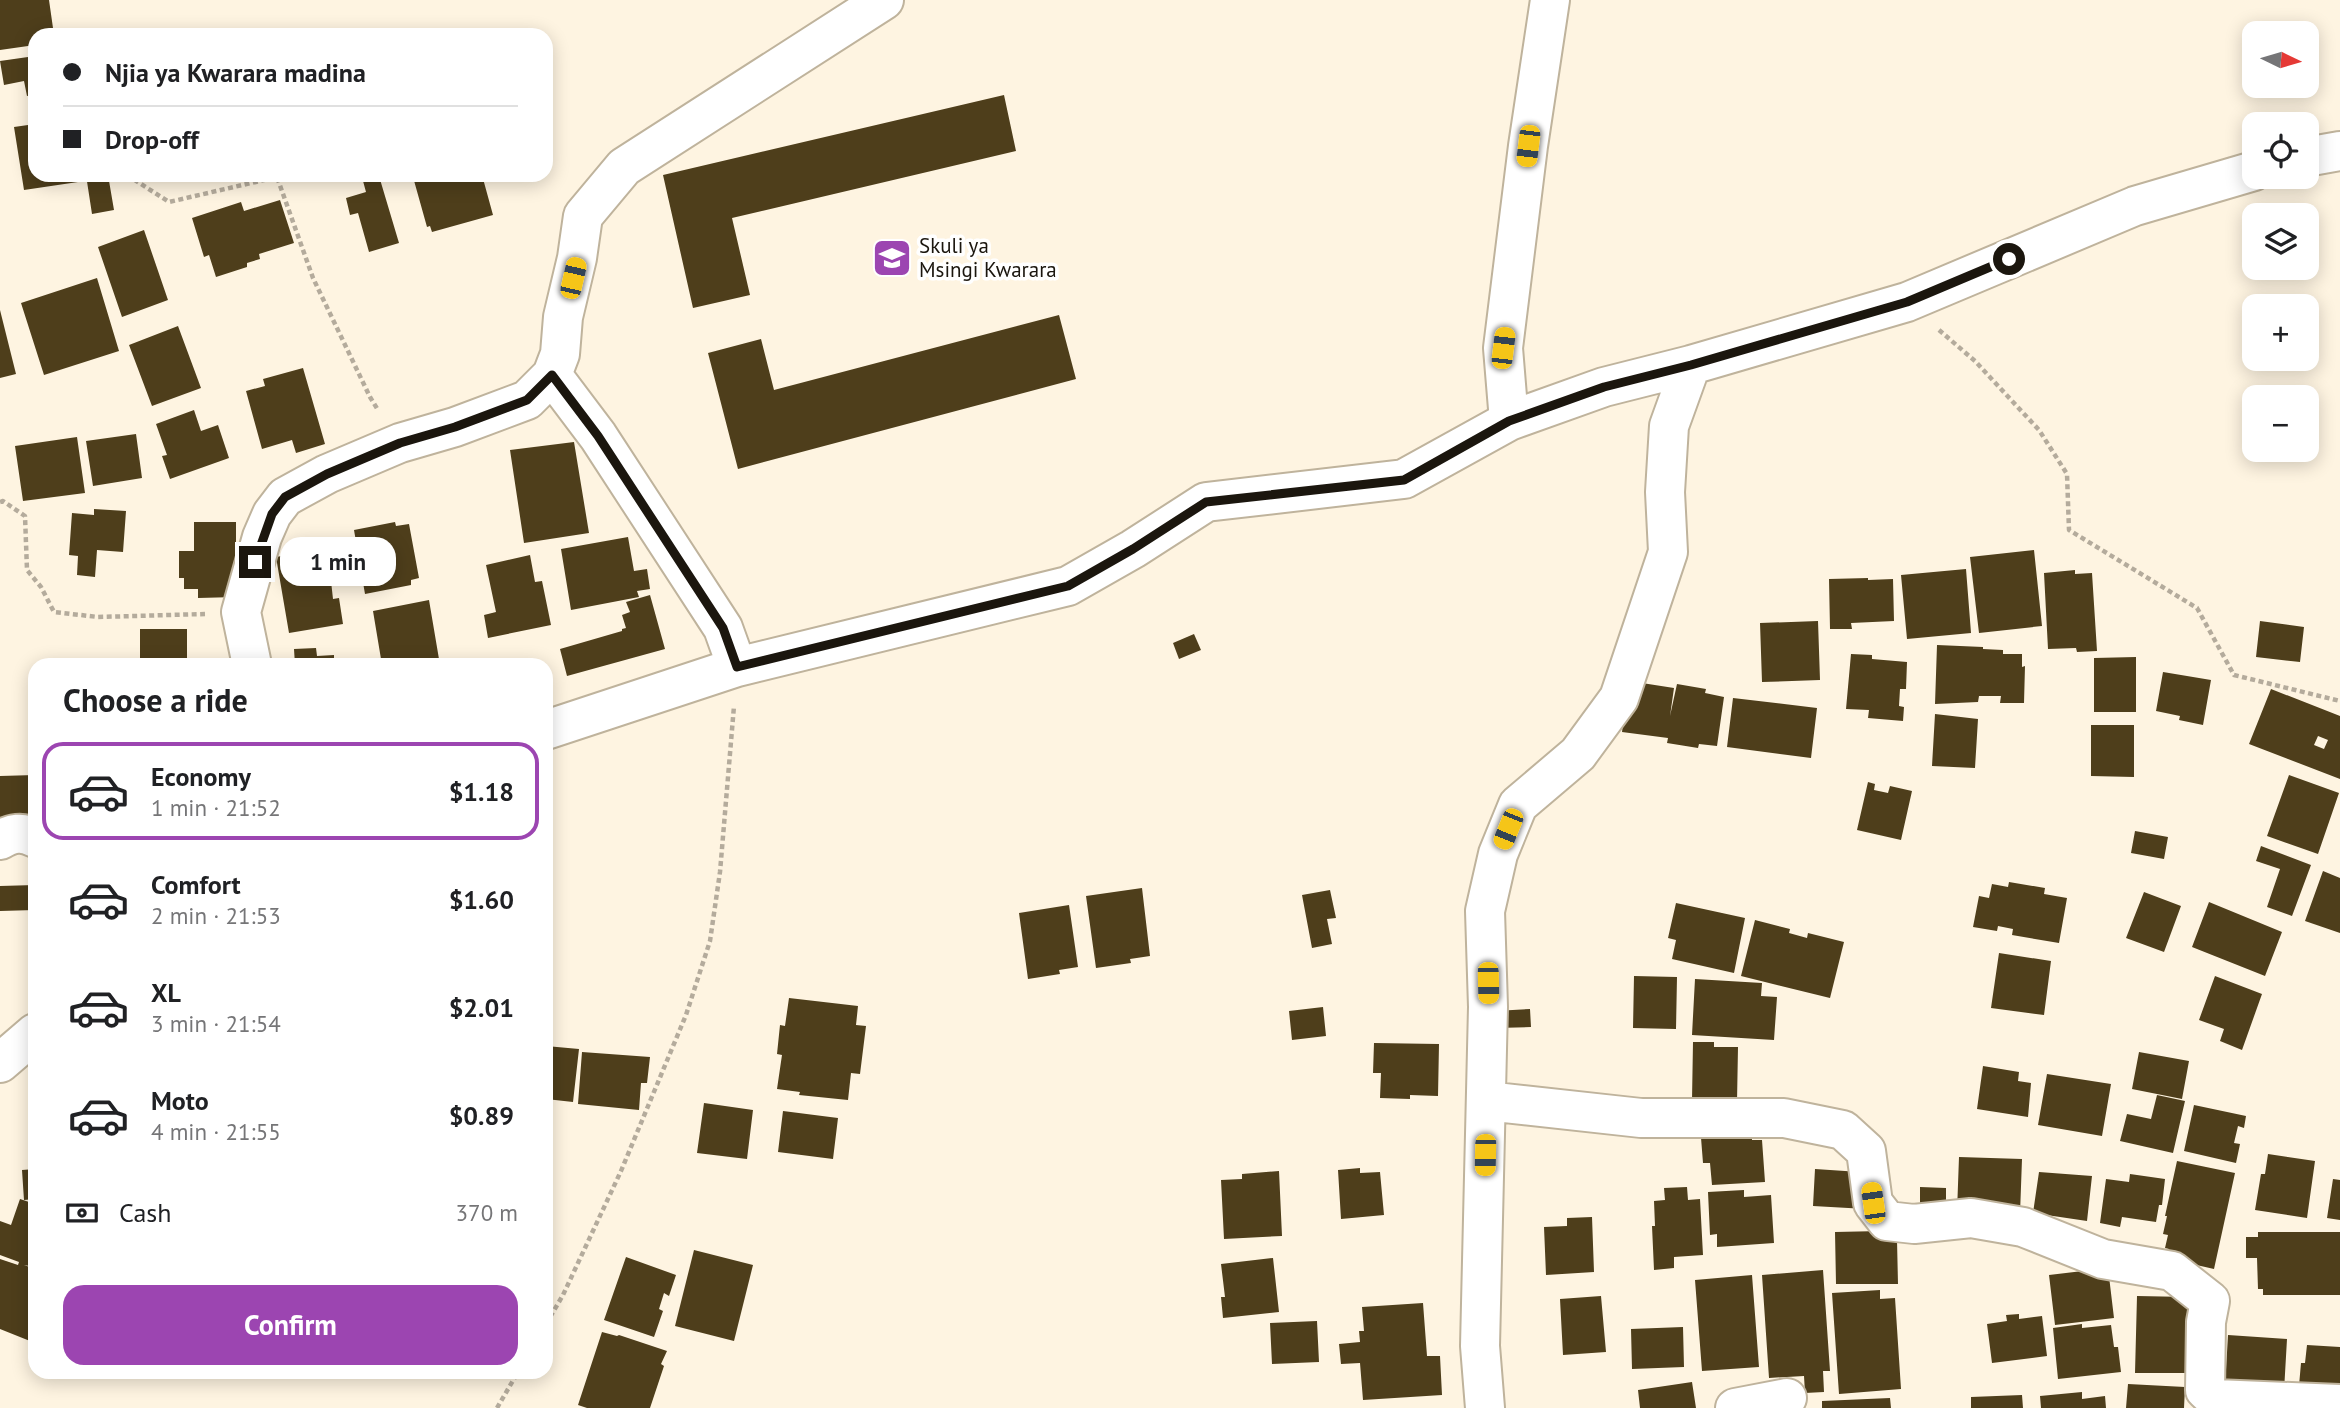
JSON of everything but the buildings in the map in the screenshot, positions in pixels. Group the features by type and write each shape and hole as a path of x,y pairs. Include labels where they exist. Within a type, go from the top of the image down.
{"street":[{"path":"251,658 241,612 262,537 272,514 285,497 327,474 400,443 455,427 527,400 552,375 560,354 564,317 583,216 624,167 884,0"},
{"path":"1509,421 1503,348 1528,146 1550,0"},
{"path":"2319,155 2340,151"},
{"path":"553,728 737,667 1068,586 1133,549 1206,502 1404,480 1509,421 1604,387 1691,365 1907,302 2135,206 2242,175"},
{"path":"1485,1408 1480,1346 1488,1007 1485,911 1498,854 1518,805 1578,754 1619,698 1668,552 1665,492 1669,426 1691,365"},
{"path":"552,375 598,436 723,628 737,667"},
{"path":"0,840 12,834 28,836"},
{"path":"0,1063 28,1039"},
{"path":"1486,1101 1641,1118 1784,1118 1843,1130 1866,1152 1873,1203 1887,1221 1914,1224 1971,1218 2023,1227 2103,1259 2172,1270 2210,1301 2206,1322 2205,1390 2215,1399 2340,1404"},
{"path":"1735,1408 1787,1398"}],"path":[{"path":"138,182 169,202 255,182"},
{"path":"279,182 313,278 370,397 400,443"},
{"path":"1907,302 1975,361 2039,430 2067,474 2069,530 2197,608 2234,675 2340,701"},
{"path":"0,502 3,501 24,516 27,570 41,587 54,611 98,617 241,612"},
{"path":"553,1312 621,1171 685,1015 710,941 722,858 737,667"},
{"path":"498,1408 514,1379"}],"place":[{"name":"Skuli ya Msingi Kwarara","path":"892,258"}],"route":[{"path":"255,562 272,514 285,497 327,474 400,443 455,427 527,400 552,375 598,436 699,590 723,628 737,667 1068,586 1133,549 1206,502 1404,480 1509,421 1604,387 1691,365 1907,302 2009,259"}]}
